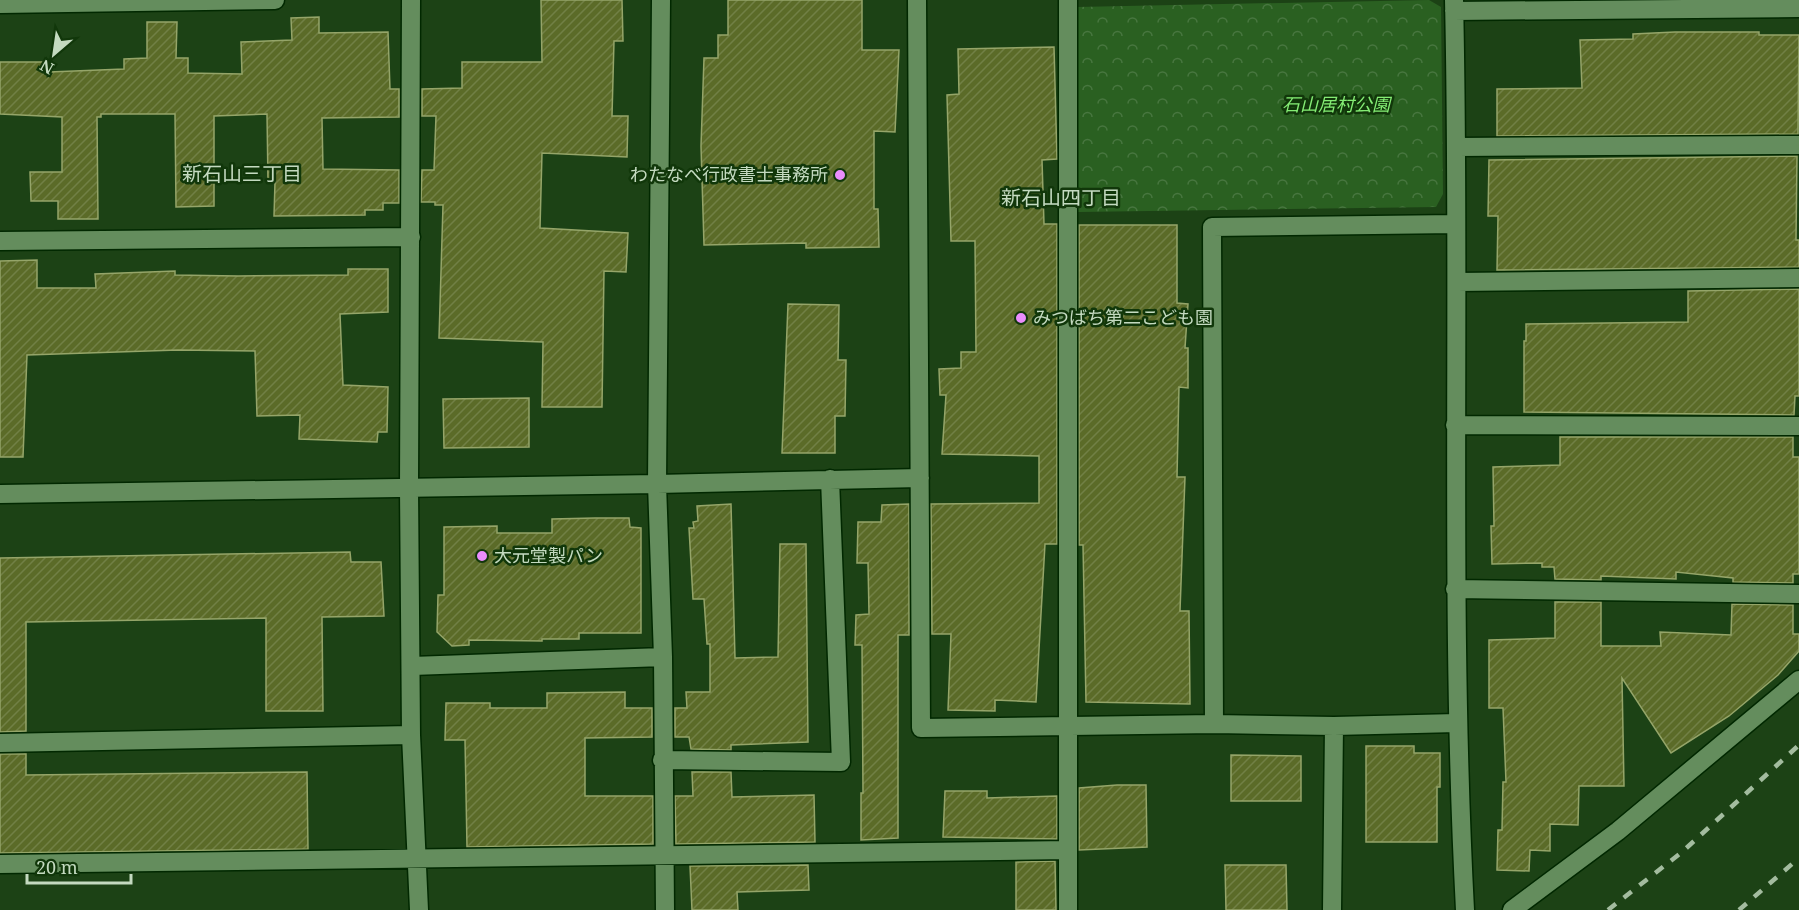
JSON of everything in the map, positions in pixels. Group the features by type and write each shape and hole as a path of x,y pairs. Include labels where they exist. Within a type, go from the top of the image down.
{"street":[{"path":"0,4 275,0"},
{"path":"411,0 409,487 411,735 419,910"},
{"path":"661,0 657,484 663,657 662,760 665,910"},
{"path":"917,0 921,728 1214,724 1334,726 1457,723"},
{"path":"1068,0 1068,910"},
{"path":"1465,910 1457,723 1455,590 1457,282 1454,6 1799,8"},
{"path":"1456,147 1799,145"},
{"path":"1214,724 1212,227 1456,224"},
{"path":"0,241 411,237"},
{"path":"1457,282 1799,278"},
{"path":"1455,425 1799,426"},
{"path":"0,494 920,478"},
{"path":"662,760 841,762 830,479"},
{"path":"1455,590 1799,594"},
{"path":"412,666 663,657"},
{"path":"1512,910 1618,831 1799,680"},
{"path":"1332,910 1334,726"},
{"path":"0,743 411,735"},
{"path":"0,864 1068,850"}],"green space":[{"name":"石山居村公園","path":"1429,0 1441,7 1443,194 1436,207 1078,212 1077,7"}],"building":[{"path":"541,0 622,0 623,41 614,41 612,116 628,116 627,157 542,153 540,228 628,233 626,272 604,271 602,407 542,407 543,342 439,338 443,205 435,205 435,202 421,202 422,170 434,170 436,116 422,116 422,89 462,88 462,62 542,62"},
{"path":"728,0 862,0 862,50 899,50 895,132 874,131 874,209 878,209 879,247 806,248 806,243 704,245 701,146 704,58 718,58 718,35 728,35"},
{"path":"319,17 319,33 388,32 390,89 399,89 399,117 322,118 323,169 399,170 399,203 383,203 383,210 365,210 365,215 274,216 275,182 268,182 267,114 214,116 214,206 176,207 175,114 101,114 101,117 97,117 98,219 58,219 58,201 31,201 30,172 62,172 62,117 0,114 0,62 49,62 49,72 124,69 124,59 147,58 147,22 177,22 176,58 188,58 188,73 242,74 241,42 292,40 291,18"},
{"path":"1759,32 1759,35 1799,35 1798,134 1497,136 1497,89 1582,88 1580,40 1633,39 1633,34"},
{"path":"1054,47 1057,159 1042,160 1044,224 1057,224 1057,544 1045,544 1036,702 995,700 995,711 948,710 951,634 932,634 931,504 1039,503 1039,456 942,454 946,395 940,395 939,369 961,368 961,352 976,352 975,241 951,241 947,95 959,94 958,49"},
{"path":"1797,156 1796,240 1799,240 1799,267 1497,270 1498,216 1488,216 1489,160"},
{"path":"1079,225 1177,225 1177,303 1188,304 1185,348 1188,348 1188,388 1179,387 1177,477 1185,477 1180,611 1189,611 1190,704 1086,702 1083,545 1079,545"},
{"path":"37,260 37,288 96,288 95,274 175,271 175,275 348,275 348,269 388,269 388,312 340,314 343,385 388,387 387,432 378,432 377,442 299,439 300,415 257,416 255,351 178,350 27,355 23,457 0,457 0,261"},
{"path":"1799,289 1799,396 1795,396 1794,415 1524,412 1526,324 1688,322 1688,291"},
{"path":"788,304 839,305 838,360 846,360 845,416 835,416 835,453 782,453"},
{"path":"529,398 529,447 444,448 443,399"},
{"path":"1560,437 1793,437 1793,457 1799,457 1799,574 1793,574 1793,583 1733,582 1733,578 1676,572 1676,579 1601,576 1601,580 1555,579 1554,567 1542,567 1542,563 1492,564 1493,467 1560,465"},
{"path":"731,504 735,658 778,657 780,544 806,544 808,742 731,745 731,750 691,749 689,737 675,737 675,708 687,708 686,692 710,692 710,644 707,644 704,599 693,599 689,528 694,528 693,522 698,521 697,506"},
{"path":"909,504 909,635 898,635 898,838 861,840 862,645 855,645 856,615 869,614 868,563 857,563 858,522 881,522 882,505"},
{"path":"629,518 630,527 641,528 641,633 579,633 579,639 542,639 542,641 469,640 469,645 452,646 437,632 438,595 444,595 444,527 497,526 497,533 552,533 552,519"},
{"path":"350,552 351,562 381,562 384,616 322,617 323,711 266,711 266,618 26,622 26,731 0,732 0,558"},
{"path":"1555,602 1601,602 1601,646 1661,646 1660,632 1731,635 1732,604 1793,605 1793,634 1799,634 1799,651 1778,675 1729,716 1671,753 1622,678 1624,786 1579,786 1578,825 1550,824 1550,851 1530,850 1529,871 1497,870 1498,830 1502,830 1503,782 1506,782 1503,708 1489,708 1489,640 1555,638"},
{"path":"625,692 625,708 652,708 652,737 585,738 585,796 653,796 653,844 467,847 465,740 445,740 446,703 490,703 490,708 547,708 547,693"},
{"path":"1366,746 1414,746 1414,753 1440,753 1440,787 1437,787 1437,842 1366,842"},
{"path":"0,754 26,754 26,775 307,772 308,849 0,853"},
{"path":"1231,755 1301,756 1301,801 1231,801"},
{"path":"692,772 731,772 732,797 814,795 815,842 676,844 675,796 693,796"},
{"path":"1146,785 1147,847 1079,850 1079,788"},
{"path":"945,791 987,791 987,798 1057,796 1057,839 943,837"},
{"path":"1055,861 1056,910 1016,910 1016,862"},
{"path":"808,865 809,890 737,892 738,910 692,910 690,866"},
{"path":"1225,865 1286,865 1287,910 1226,910"}],"railway":[{"path":"1608,910 1682,852 1799,745"},
{"path":"1739,910 1799,858"}],"place":[{"name":"わたなべ行政書士事務所","path":"840,175"},
{"name":"みつばち第二こども園","path":"1021,318"},
{"name":"大元堂製パン","path":"482,556"}],"district":[{"name":"新石山三丁目","path":"242,174"},
{"name":"新石山四丁目","path":"1061,198"}]}
